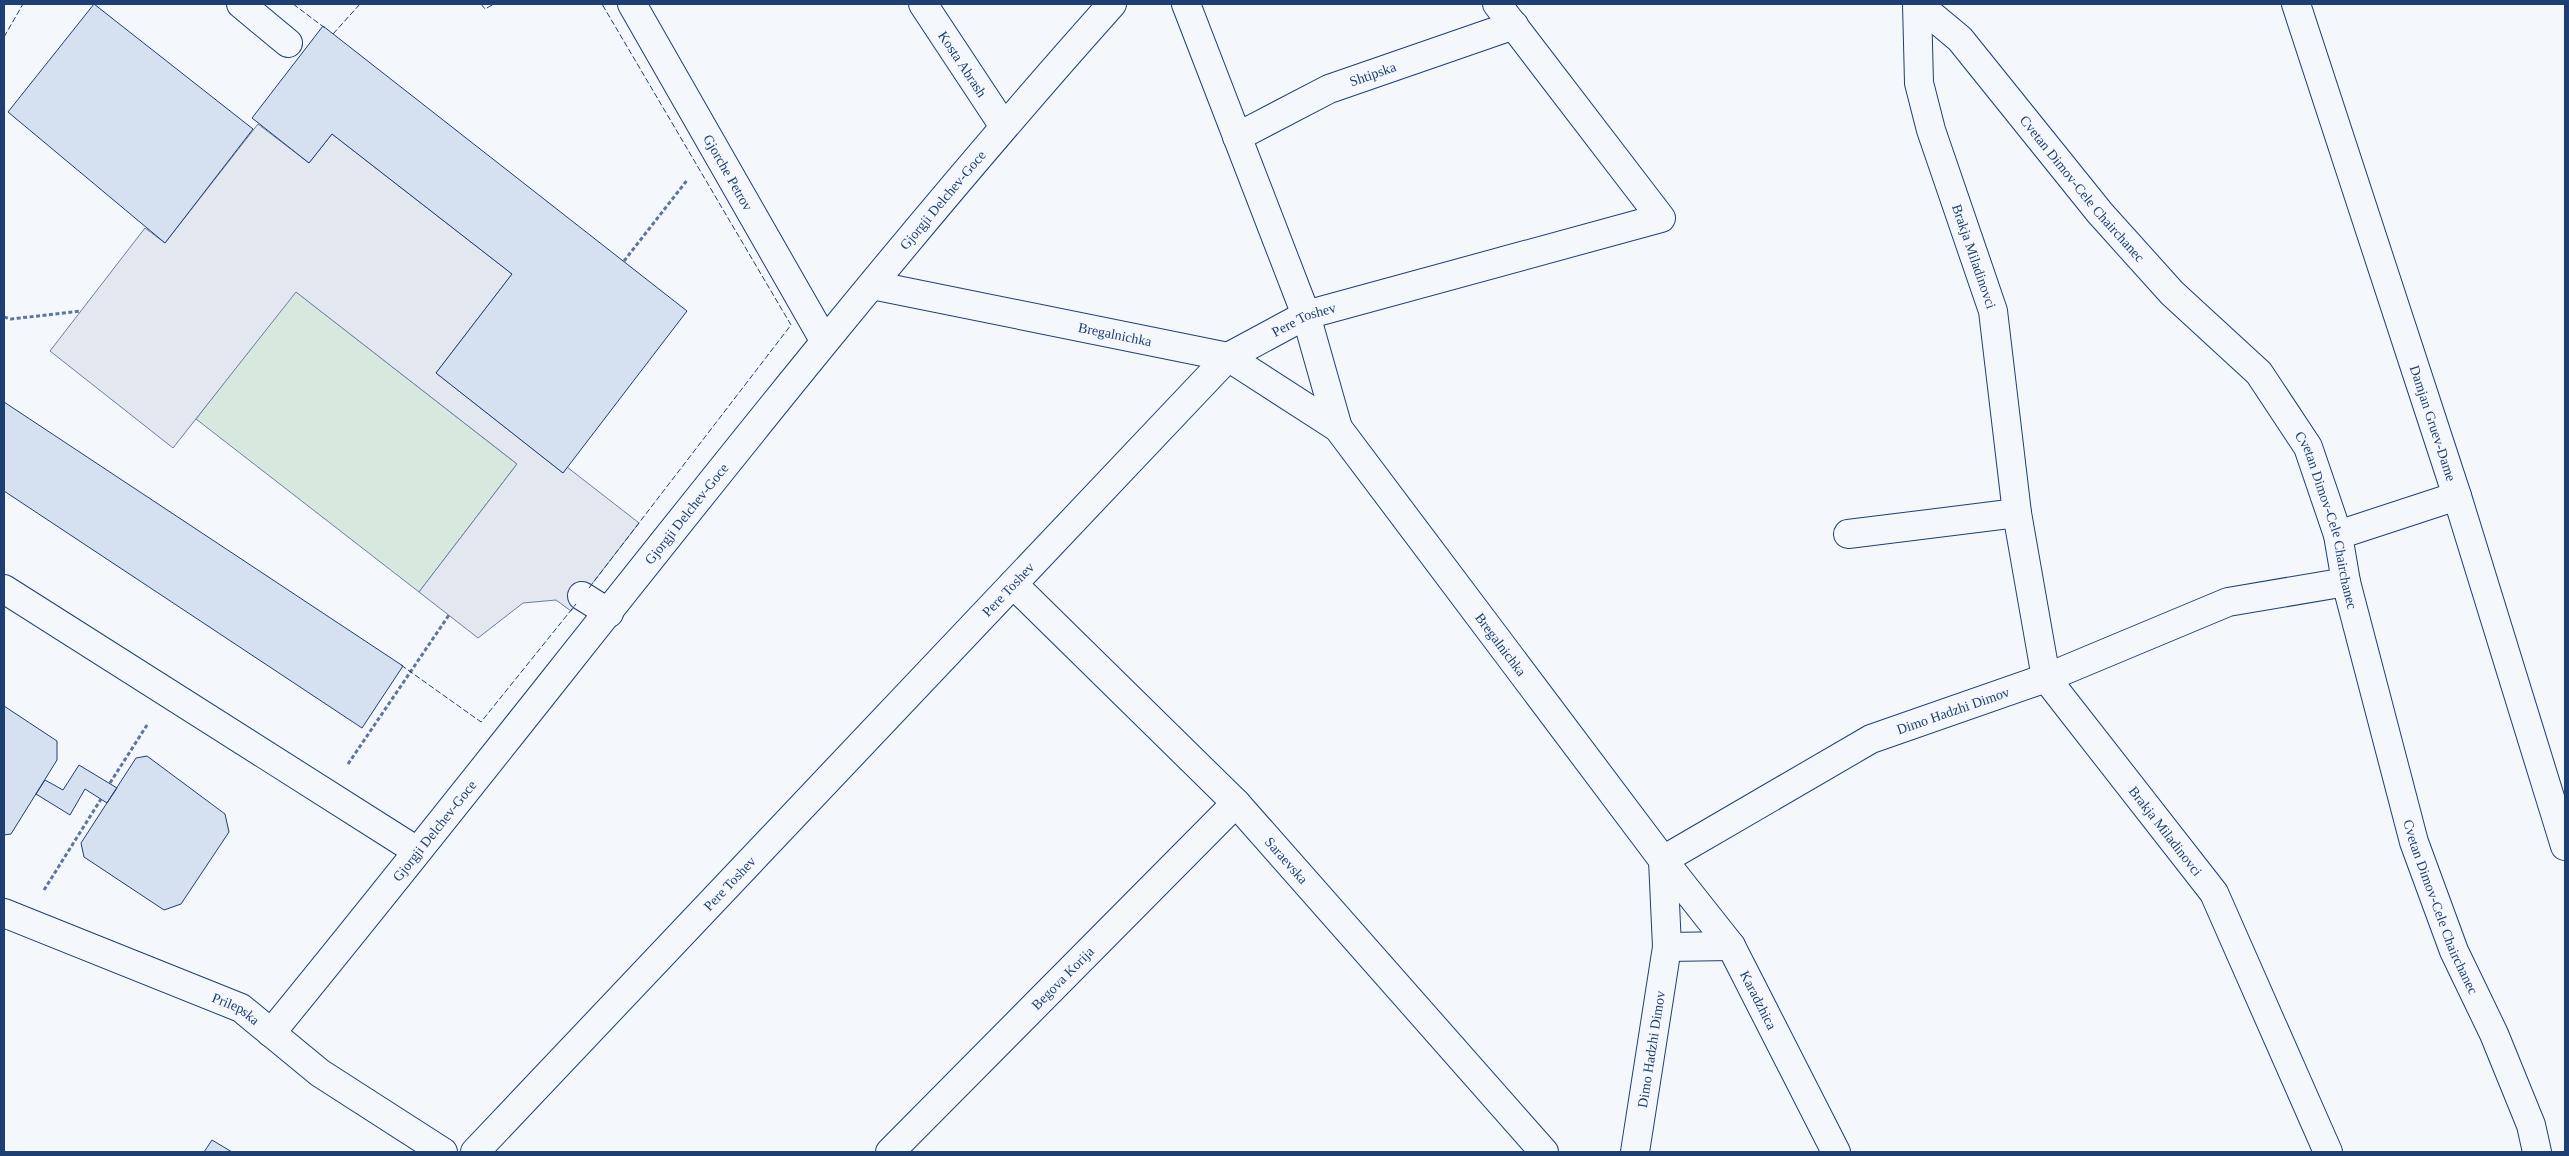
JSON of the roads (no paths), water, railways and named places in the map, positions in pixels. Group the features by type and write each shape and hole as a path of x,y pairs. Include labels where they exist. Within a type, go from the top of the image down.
{"street":[{"path":"241,4 288,43"},
{"name":"Gjorche Petrov","path":"632,4 824,340"},
{"name":"Kosta Abrash","path":"923,4 1003,126"},
{"name":"Gjorgji Delchev-Goce","path":"271,1033 609,613 824,340 872,285 1003,126 1112,4"},
{"name":"Bregalnichka","path":"1186,4 1306,314 1338,428"},
{"path":"1497,4 1514,25"},
{"name":"Brakja Miladinovci","path":"1918,4 1919,83 1931,130 1993,311 2017,513 2046,678 2214,893 2328,1152"},
{"name":"Cvetan Dimov-Cele Chairchanec","path":"1918,4 1960,40 2100,213 2172,293 2259,373 2308,447 2338,535 2346,582 2414,842 2454,951 2494,1034 2527,1116 2537,1152"},
{"name":"Damjan Gruev-Dame","path":"2296,4 2457,496 2565,846"},
{"name":"Shtipska","path":"1237,137 1329,89 1514,25"},
{"name":"Pere Toshev","path":"474,1152 1228,357 1306,314 1661,218 1514,25"},
{"name":"Bregalnichka","path":"872,285 1228,357 1338,428 1663,860"},
{"path":"2338,535 2457,496"},
{"path":"1848,534 2017,513"},
{"name":"Dimo Hadzhi Dimov","path":"1635,1152 1667,947 1663,860 1871,739 2046,678 2228,602 2346,582"},
{"name":"Saraevska","path":"1013,584 1236,803 1544,1152"},
{"path":"4,589 417,851"},
{"path":"582,596 609,613"},
{"name":"Begova Korija","path":"890,1152 1236,803"},
{"name":"Karadzhica","path":"1663,860 1731,946 1836,1152"},
{"name":"Prilepska","path":"4,913 241,1008 320,1073 443,1152"},
{"path":"1667,947 1731,946"}]}
